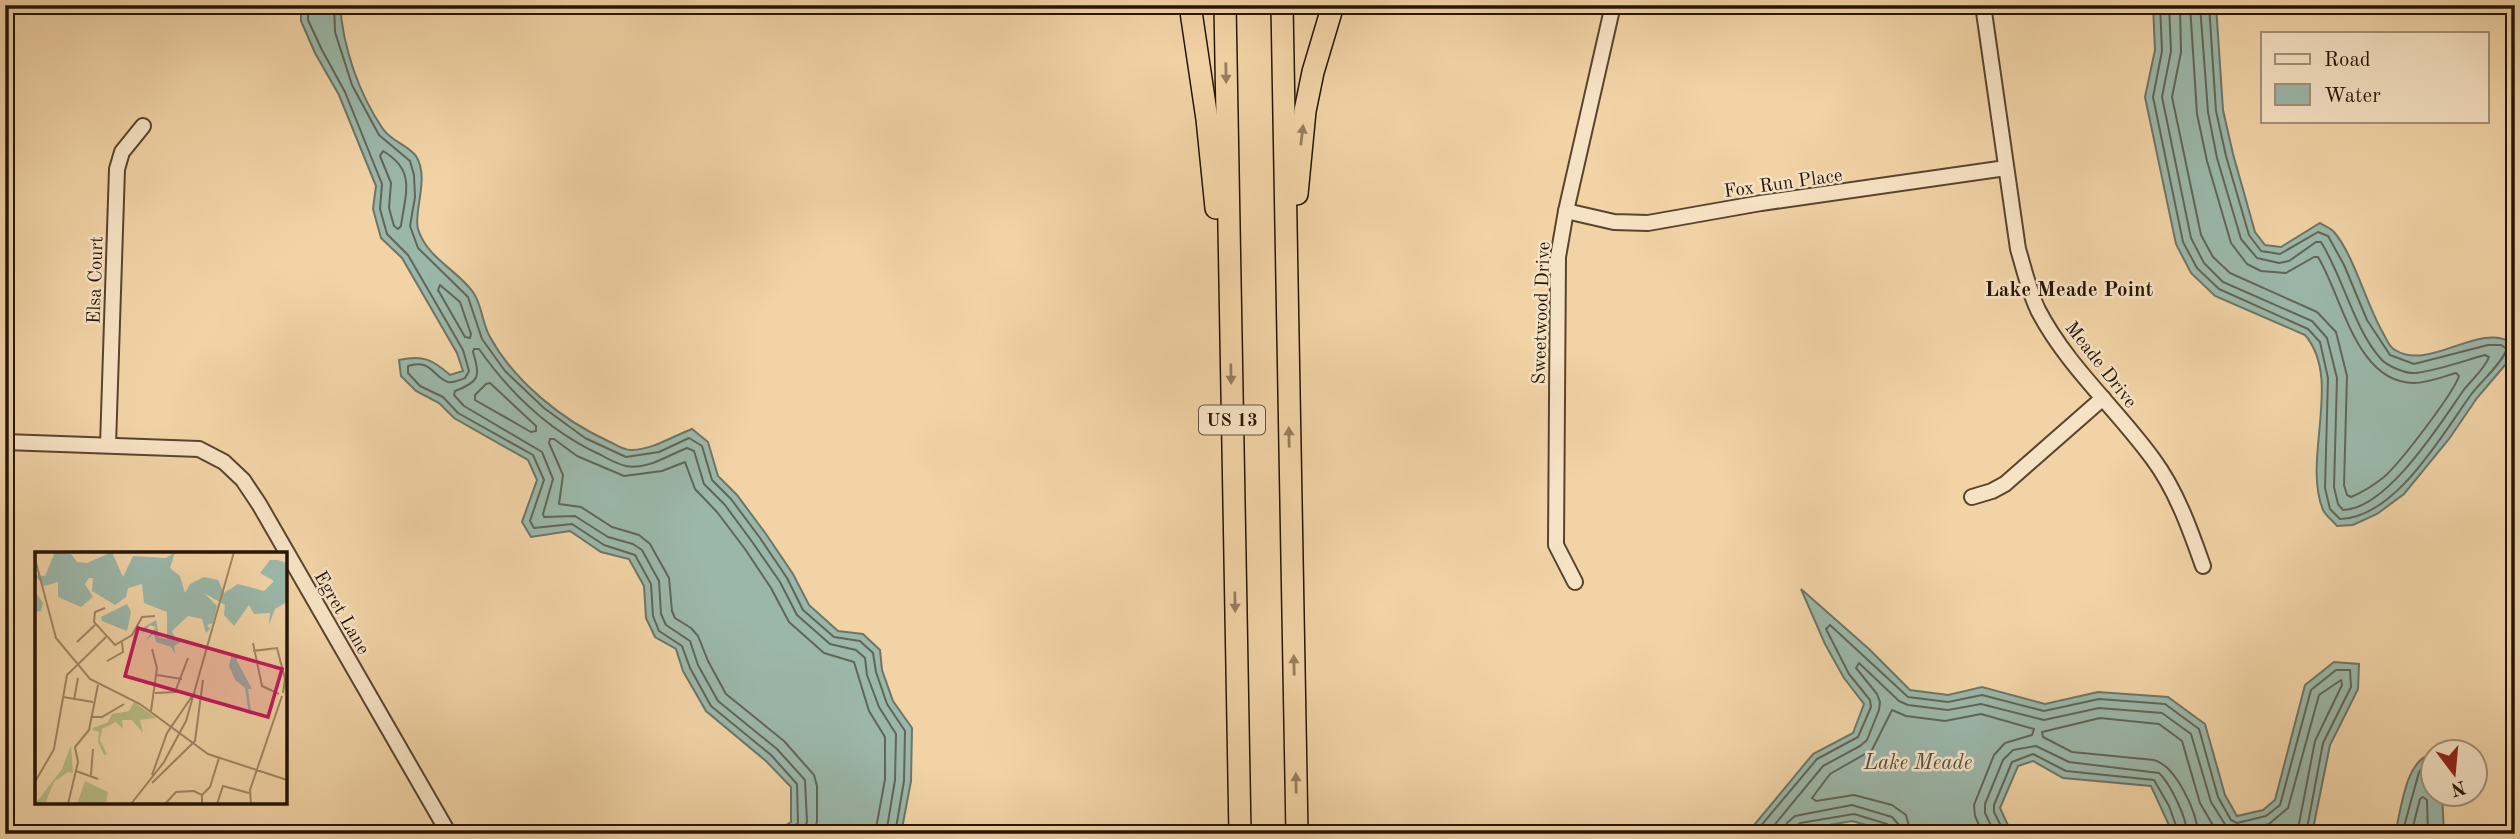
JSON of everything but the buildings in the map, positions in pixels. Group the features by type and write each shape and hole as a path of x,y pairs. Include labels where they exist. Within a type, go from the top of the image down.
{"highway":[{"path":"1190,5 1207,119 1230,338"},
{"name":"US 13","path":"1225,5 1240,834"},
{"name":"US 13","path":"1282,5 1297,834"},
{"path":"1287,325 1305,111 1313,72 1333,5"}],"street":[{"name":"Sweetwood Drive","path":"1575,582 1556,545 1558,257 1613,5"},
{"name":"Meade Drive","path":"1983,5 2018,248 2026,279 2038,309 2058,343 2168,481 2203,566"},
{"name":"Elsa Court","path":"108,445 117,169 122,152 143,126"},
{"name":"Fox Run Place","path":"1566,211 1614,222 1648,223 1761,203 2006,168"},
{"path":"1972,498 2005,484 2103,398"},
{"name":"Egret Lane","path":"5,442 199,449 224,462 243,480 287,552"},
{"name":"Egret Lane","path":"287,553 449,834"}],"water":[{"path":"301,5 340,5 349,54 374,115 390,137 413,152 420,165 422,174 417,222 422,239 435,256 473,292 487,332 512,369 541,398 574,422 626,449 648,447 692,429 708,442 718,476 737,495 766,534 793,574 809,605 838,631 863,634 880,650 882,670 893,701 912,728 911,781 901,834 772,834 791,822 791,787 766,761 706,711 683,671 676,649 655,637 646,618 644,586 629,559 601,552 570,531 531,537 522,522 537,480 528,460 454,418 439,403 416,391 401,376 399,360 407,359 427,360 450,375 463,371 457,353 402,258 381,238 373,209 376,186 339,95 315,53 301,21"},
{"path":"2153,5 2216,5 2223,110 2255,232 2265,245 2281,247 2320,223 2333,231 2348,253 2377,321 2389,345 2395,350 2409,355 2423,355 2485,338 2499,338 2512,343 2511,358 2404,494 2377,514 2353,525 2337,526 2323,510 2317,467 2321,374 2316,353 2305,335 2215,296 2191,273 2176,244 2145,97 2155,50"},
{"name":"Lake Meade","path":"1801,589 1869,649 1910,690 1948,695 1982,687 2045,704 2098,692 2168,697 2205,724 2225,795 2237,816 2263,810 2275,800 2305,685 2334,662 2359,664 2358,689 2330,745 2312,834 2173,834 2151,786 2063,778 2033,761 2018,766 2000,808 2012,834 1887,834 1884,830 1852,821 1802,830 1798,834 1742,834 1755,824 1813,754 1853,733 1864,704 1844,678 1825,644"},
{"path":"2418,763 2418,808 2443,808 2444,834 2395,834 2402,801 2414,767"},
{"path":"707,825 738,825 772,834 686,834"}],"district":[{"name":"Lake Meade Point","path":"2069,289"}]}
